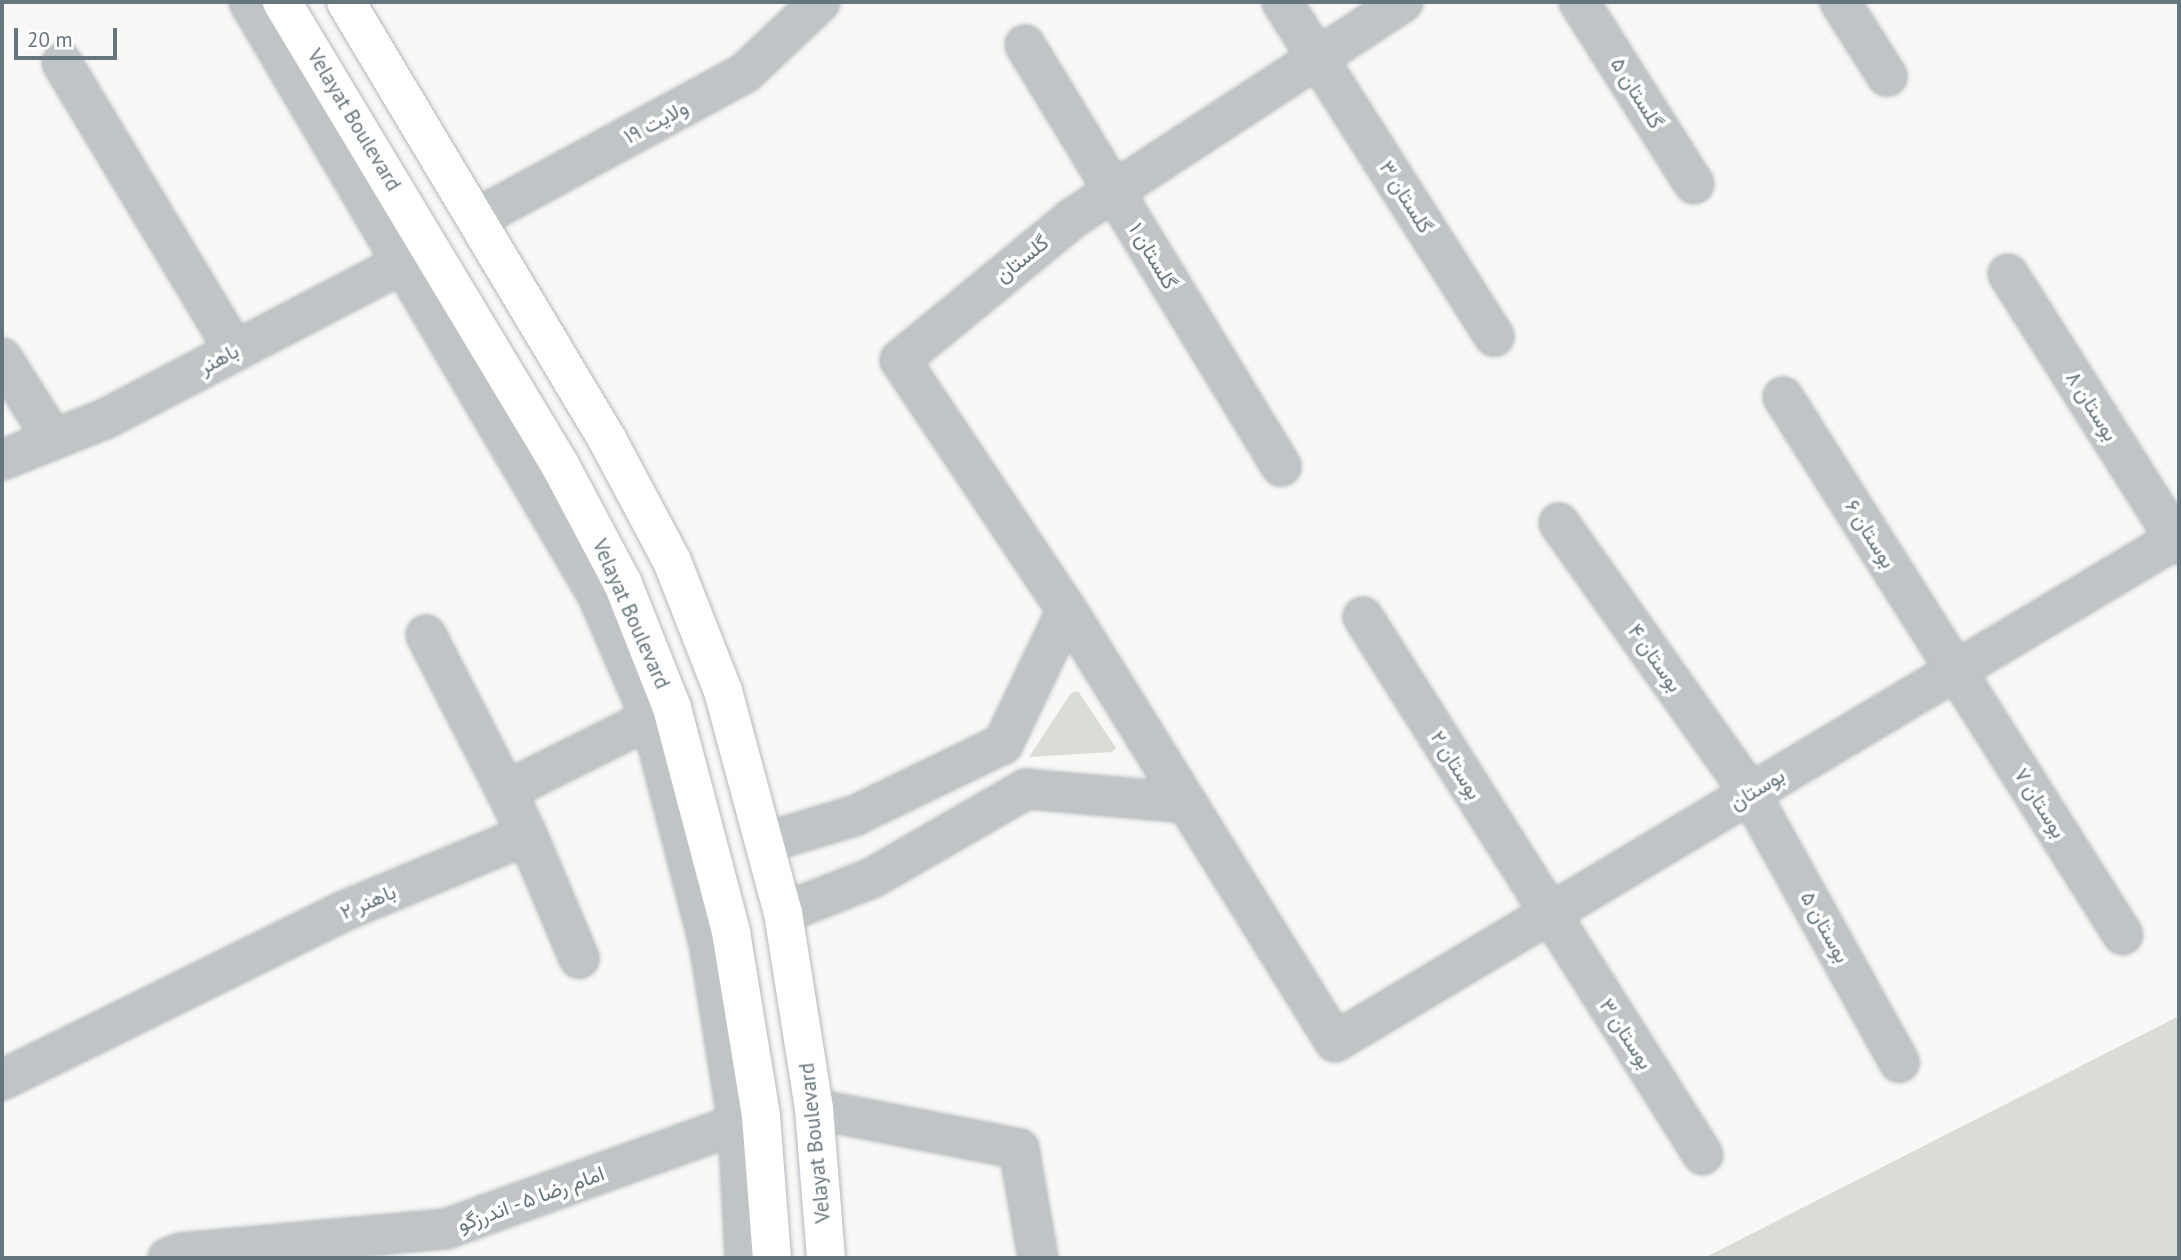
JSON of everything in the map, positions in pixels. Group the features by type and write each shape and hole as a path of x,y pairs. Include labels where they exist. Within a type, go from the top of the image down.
{"main road":[{"name":"Velayat Boulevard","path":"282,2 418,256 560,465 623,584 731,932 749,1120 772,1258"},
{"name":"Velayat Boulevard","path":"346,2 607,439 672,561 723,691 783,913 814,1109 826,1258"},
{"path":"731,932 783,913"}],"street":[{"path":"249,2 418,256"},
{"name":"ولایت ۱۹","path":"476,219 745,73 820,2"},
{"name":"گلستان ۳","path":"1282,2 1494,336"},
{"name":"گلستان","path":"1067,610 900,360 1073,218 1403,2"},
{"name":"گلستان ۵","path":"1579,2 1694,184"},
{"path":"1840,2 1887,76"},
{"name":"گلستان ۱","path":"1025,45 1281,466"},
{"path":"62,63 235,351"},
{"name":"باهنر","path":"2,460 105,419 418,256"},
{"name":"بوستان ۸","path":"2008,274 2178,540"},
{"path":"2,358 53,439"},
{"name":"بوستان ۶","path":"1783,397 1956,671"},
{"name":"بوستان ۴","path":"1559,523 1750,793"},
{"name":"بوستان","path":"1186,803 1335,1042 1549,912 2178,540"},
{"path":"764,843 854,816 1003,744 1067,610"},
{"path":"1067,610 1186,803"},
{"name":"بوستان ۲","path":"1363,617 1549,912"},
{"path":"426,635 527,835 579,958"},
{"name":"بوستان ۷","path":"1956,671 2123,935"},
{"path":"506,792 661,713 749,1120 745,1258"},
{"path":"1003,744 1026,789"},
{"path":"783,913 872,877 1026,789 1186,803"},
{"name":"بوستان ۵","path":"1750,793 1899,1062"},
{"name":"باهنر ۲","path":"2,1080 344,911 527,835"},
{"name":"بوستان ۳","path":"1549,912 1703,1155"},
{"path":"814,1109 1019,1149 1038,1258"},
{"name":"امام رضا ۵ - اندرزگو","path":"177,1256 346,1248 446,1229 749,1120"}],"shaded area":[{"path":"1078,691 1116,748 1112,752 1029,757 1071,693"},
{"path":"2179,1016 2179,1258 1704,1258"}]}
